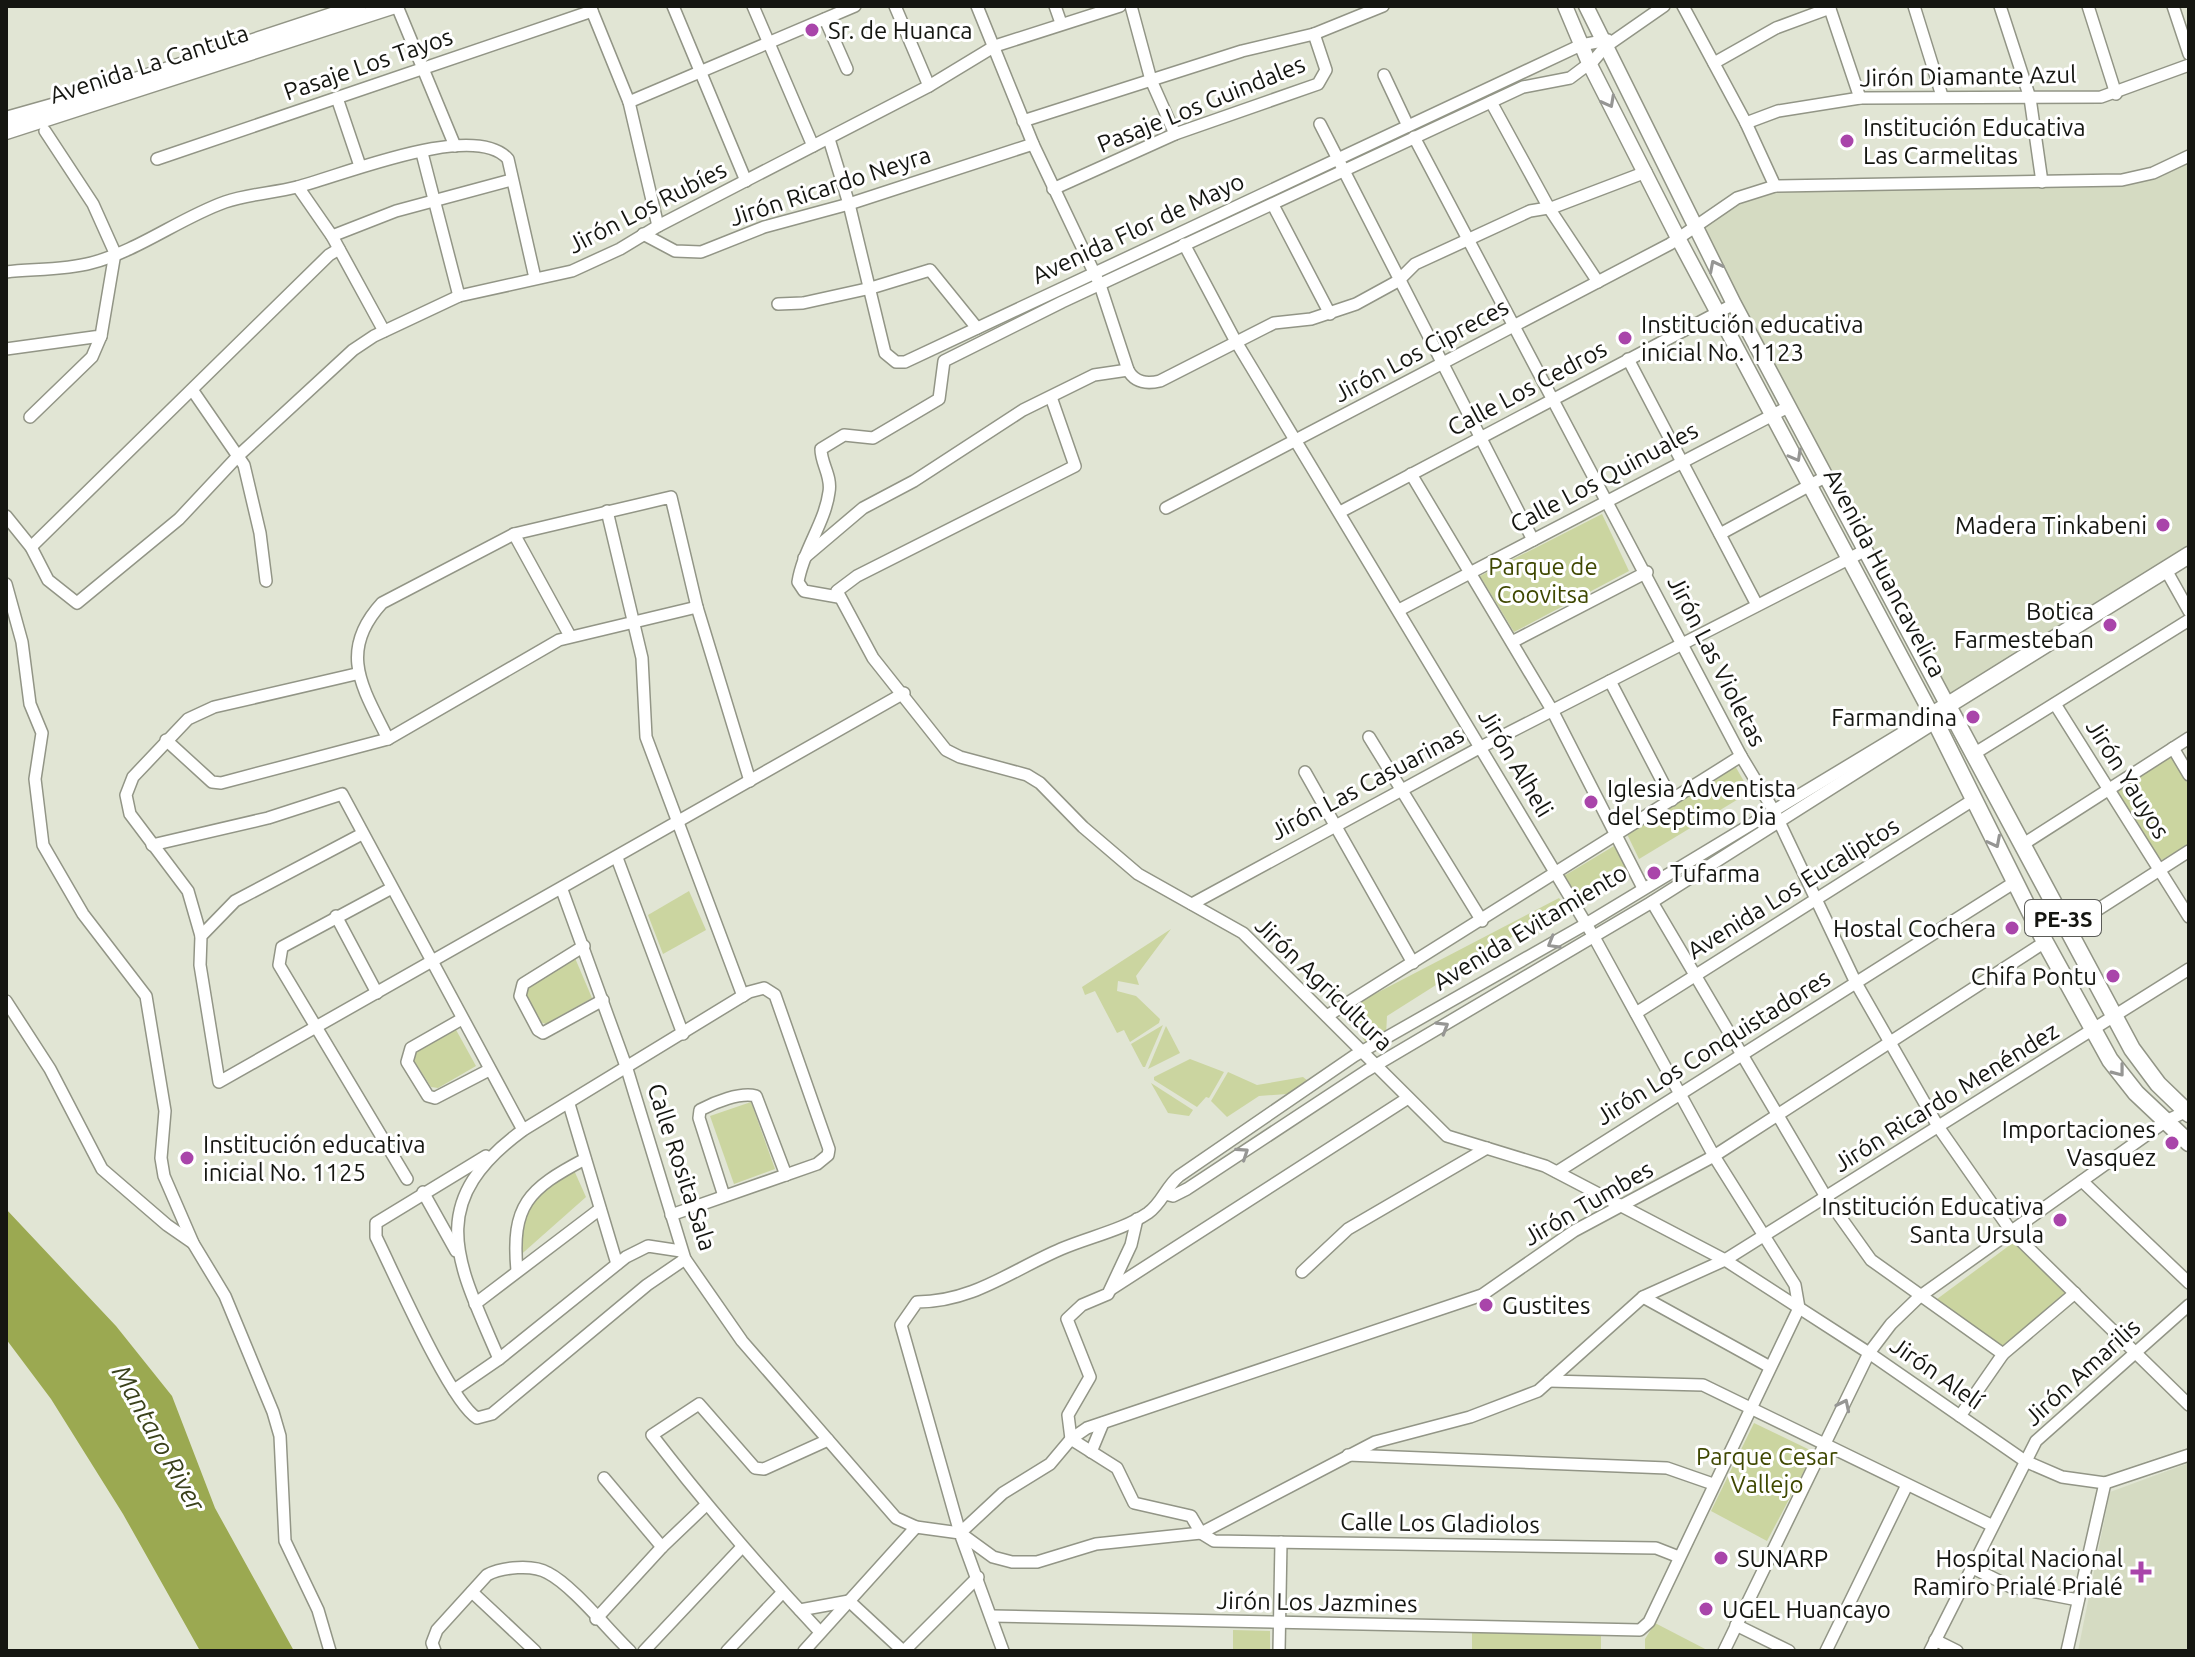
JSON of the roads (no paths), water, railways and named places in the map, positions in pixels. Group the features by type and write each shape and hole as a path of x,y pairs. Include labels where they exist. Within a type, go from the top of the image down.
{"highway":[{"path":"1934,718 2189,555"},
{"name":"Avenida Huancavelica","path":"1953,706 1972,755 2069,928 2132,1049 2158,1084 2188,1112"},
{"name":"Avenida Huancavelica","path":"1934,718 2045,942 2094,1031 2136,1093 2189,1143"}],"main road":[{"name":"Avenida La Cantuta","path":"6,119 84,97 359,6"},
{"name":"Avenida La Cantuta","path":"6,132 396,6"},
{"name":"Avenida Huancavelica","path":"1565,6 1589,63 1678,238 1773,414 1864,551 1953,706"},
{"name":"Avenida Huancavelica","path":"1586,6 1607,42 1694,226 1788,407 1849,558 1934,718"}],"street":[{"path":"396,6 455,146"},
{"path":"673,6 746,181"},
{"path":"753,6 813,146"},
{"path":"629,102 855,6"},
{"path":"895,6 929,86"},
{"path":"977,6 1033,144 1100,285 1128,370 1132,377 1143,383 1160,381 1235,340 1274,323 1330,314 1398,281 1415,264 1530,211 1549,208 1646,172"},
{"path":"1055,6 1061,23"},
{"name":"Jirón Los Rubíes","path":"31,547 48,580 77,603 179,519 238,456 353,350 384,331 459,296 572,271 620,249 658,226 929,86 995,46 1120,6"},
{"path":"1131,6 1151,80 1175,134"},
{"path":"1023,121 1242,51 1314,34 1383,6"},
{"name":"Avenida Flor de Mayo","path":"1411,132 1523,87 1570,78 1589,63 1607,42 1664,6"},
{"path":"1683,6 1746,123 1775,186"},
{"path":"1914,6 1942,96"},
{"path":"2000,6 2030,98 2042,182"},
{"path":"2088,6 2116,94"},
{"path":"2173,6 2189,54"},
{"path":"1714,63 1776,28 1829,7 1860,98"},
{"path":"591,8 629,102 658,226"},
{"name":"Pasaje Los Tayos","path":"157,159 421,70 591,8"},
{"path":"825,19 847,69"},
{"name":"Pasaje Los Guindales","path":"1053,189 1175,134 1318,84 1326,70 1314,34"},
{"name":"Avenida Flor de Mayo","path":"829,139 871,288 885,353 896,362 926,355 1094,273 1411,132 1581,45 1607,42"},
{"name":"Jirón Diamante Azul","path":"1746,123 1778,111 1860,98 2030,98 2116,94 2189,65"},
{"name":"Jirón Las Violetas","path":"1384,75 1411,132 1776,817 1856,983 1939,1128 2011,1231 2189,1405"},
{"path":"337,98 360,166"},
{"path":"1491,102 1549,208 1598,282"},
{"path":"1320,124 1533,540"},
{"path":"30,417 92,357 101,336 115,253 93,204 45,131"},
{"name":"Jirón Ricardo Neyra","path":"643,234 675,251 701,252 764,227 849,204 1033,144"},
{"path":"6,272 91,263 226,201 298,187 360,166 455,146 482,146 501,152 508,159 535,278"},
{"path":"422,153 459,296"},
{"name":"Jirón Los Cipreces","path":"1166,508 1598,282 1678,238 1737,198 1775,186 2138,178 2189,156"},
{"name":"Avenida Flor de Mayo","path":"801,561 827,505 830,488 821,449 844,435 873,438 939,399 944,361 1184,244 1273,205 1339,165"},
{"path":"332,236 351,226 511,180"},
{"path":"298,187 332,236 384,331"},
{"path":"1273,205 1330,314"},
{"name":"Jirón Alheli","path":"1184,244 1235,340 1594,937 1714,1156 1795,1285 1799,1308"},
{"path":"6,516 31,547 339,249"},
{"path":"778,304 803,303 827,295 871,288 930,270 977,328"},
{"name":"Calle Los Cedros","path":"1340,512 1734,304"},
{"path":"6,349 101,336"},
{"path":"1628,359 1757,605"},
{"path":"1051,397 1075,466 857,576 837,596 801,590 798,582 801,561 863,508 1051,397 1094,375 1128,370"},
{"path":"193,391 244,465 260,533 266,581"},
{"name":"Calle Los Quinuales","path":"1399,610 1788,407"},
{"path":"1411,474 1552,710 1643,888"},
{"path":"1720,534 1818,480"},
{"path":"388,739 356,674 360,638 366,620 382,603 514,534 671,497 697,607 750,781"},
{"path":"607,511 642,658 646,737 676,824 743,996"},
{"path":"514,534 570,636"},
{"name":"Jirón Las Casuarinas","path":"1192,904 1481,747 1864,551"},
{"path":"2166,570 2189,611"},
{"path":"1512,642 1647,572"},
{"path":"6,584 22,642 30,704 42,733 35,779 43,845 83,914 146,996 165,1111 163,1167 193,1243 225,1296 273,1412 280,1436 285,1541 318,1610 330,1651"},
{"name":"Jirón Agricultura","path":"837,596 873,658 904,693 946,750 969,760 1017,771 1040,783 1083,827 1138,874 1243,933 1447,1136 1557,1172 1725,1260 1799,1308"},
{"path":"166,740 212,782 221,783 388,739 570,636 697,607"},
{"path":"1972,755 2189,620"},
{"path":"356,674 214,707 188,719 133,777 126,795 130,814 188,891 201,936 200,965 219,1082 562,890 904,693"},
{"path":"1610,681 1672,800"},
{"name":"Jirón Yauyos","path":"2055,704 2189,917"},
{"name":"Avenida Evitamiento","path":"1165,1194 1173,1196 1187,1189 1375,1066 1652,902 1776,817 1934,718"},
{"path":"1369,737 1482,921"},
{"path":"2022,845 2189,738"},
{"path":"2173,748 2189,775"},
{"path":"1327,1016 1741,756"},
{"path":"1305,772 1413,963"},
{"path":"152,845 268,818 342,794 390,889 523,1130"},
{"name":"Avenida Los Eucaliptos","path":"1636,1013 1973,800"},
{"name":"Avenida Evitamiento","path":"1137,1219 1159,1204 1179,1176 1363,1052 1643,888 1776,817"},
{"path":"201,936 235,901 362,834"},
{"path":"2069,928 2189,851"},
{"path":"617,858 683,1034"},
{"name":"Jirón Los Conquistadores","path":"1557,1172 2015,882"},
{"path":"390,889 282,947 278,955 279,965 407,1179"},
{"name":"Calle Rosita Sala","path":"562,890 627,1069 683,1255 742,1341 896,1518 916,1527"},
{"path":"1652,902 1826,1197 1871,1260 2003,1354"},
{"path":"336,916 377,993"},
{"name":"Jirón Tumbes","path":"1071,1439 1087,1428 1482,1295 1574,1231 1714,1156 2045,942"},
{"path":"584,946 523,984 520,996 538,1030 543,1033 603,1000"},
{"name":"Jirón Ricardo Menéndez","path":"1201,1533 1375,1442 1470,1417 1538,1391 1643,1297 1725,1260 2189,969"},
{"path":"671,1215 825,1160 829,1149 775,995 764,988 743,996 523,1130 492,1153 380,1217 376,1223 376,1237 454,1390 470,1414 477,1418 492,1414 683,1255"},
{"path":"6,1001 50,1069 102,1169 167,1225 193,1243"},
{"path":"462,1019 411,1048 407,1062 428,1096 435,1098 489,1070"},
{"path":"724,1196 699,1118 700,1110 707,1107 748,1094 756,1096 786,1175"},
{"path":"1111,1289 1408,1098"},
{"path":"569,1104 617,1264"},
{"path":"1724,1651 1869,1353 1891,1324 1919,1297 2011,1231 2166,1121 2188,1112"},
{"path":"1302,1272 1348,1229 1487,1148"},
{"path":"456,1251 465,1196 492,1153"},
{"path":"517,1271 514,1235 518,1216 527,1201 563,1171 585,1159"},
{"path":"2082,1181 2189,1283"},
{"path":"423,1192 456,1251 499,1359"},
{"path":"475,1304 600,1209"},
{"path":"960,1533 1003,1493 1050,1464 1071,1439 1068,1415 1090,1377 1067,1319 1082,1305 1105,1297 1111,1289 1131,1245 1137,1219"},
{"path":"1003,1651 960,1533 901,1325 917,1302 951,1300 978,1291 1055,1252 1137,1219"},
{"path":"454,1390 499,1359 617,1264 648,1246 683,1255"},
{"path":"1960,1416 2003,1354 2075,1293"},
{"path":"1643,1297 1770,1367"},
{"name":"Jirón Amarilis","path":"1932,1646 1991,1525 2025,1461 2043,1435 2189,1305"},
{"path":"1679,1557 1799,1308"},
{"name":"Jirón Alelí","path":"1799,1308 2025,1461 2062,1477 2105,1483 2189,1455"},
{"path":"1549,1381 1703,1385 1991,1525"},
{"path":"820,1632 706,1505 652,1435 699,1404 755,1468 764,1469 828,1440"},
{"path":"1091,1452 1103,1423"},
{"path":"804,1651 916,1527 960,1533 993,1557 1012,1562 1037,1562 1096,1544 1201,1533 1191,1516 1134,1503 1124,1477 1071,1439"},
{"path":"1347,1455 1667,1468 1713,1484"},
{"path":"604,1478 662,1547"},
{"path":"2067,1651 2105,1483"},
{"path":"1826,1651 1907,1485"},
{"path":"596,1619 662,1547 706,1505"},
{"name":"Calle Los Gladiolos","path":"1201,1533 1214,1541 1656,1548 1679,1557"},
{"path":"1279,1651 1281,1542"},
{"path":"644,1651 742,1547"},
{"name":"Jirón Los Jazmines","path":"992,1616 1640,1630 1649,1622 1679,1557"},
{"path":"1971,1567 2011,1587 2078,1600"},
{"path":"435,1651 432,1643 437,1630 496,1570 539,1569 556,1579 630,1651"},
{"path":"849,1601 903,1651 978,1577"},
{"path":"472,1592 535,1651"},
{"path":"727,1651 782,1593"},
{"path":"800,1610 849,1601"},
{"path":"1736,1625 1789,1651"},
{"path":"1932,1646 1957,1651"}],"water":[{"name":"Mantaro River","path":"6,1209 116,1326 172,1396 215,1508 294,1651 199,1649 123,1514 51,1399 6,1339"}],"place":[{"name":"Sr. de Huanca","path":"812,30"},
{"name":"Institución Educativa Las Carmelitas","path":"1847,141"},
{"name":"Institución educativa inicial No. 1123","path":"1625,338"},
{"name":"Madera Tinkabeni","path":"2163,525"},
{"name":"Botica Farmesteban","path":"2110,625"},
{"name":"Farmandina","path":"1973,717"},
{"name":"Iglesia Adventista del Septimo Dia","path":"1591,802"},
{"name":"Tufarma","path":"1654,873"},
{"name":"Hostal Cochera","path":"2012,928"},
{"name":"Chifa Pontu","path":"2113,976"},
{"name":"Importaciones Vasquez","path":"2172,1143"},
{"name":"Institución educativa inicial No. 1125","path":"187,1158"},
{"name":"Institución Educativa Santa Ursula","path":"2060,1220"},
{"name":"Gustites","path":"1486,1305"},
{"name":"SUNARP","path":"1721,1558"},
{"name":"Hospital Nacional Ramiro Prialé Prialé","path":"2141,1572"},
{"name":"UGEL Huancayo","path":"1706,1609"}],"park label":[{"name":"Parque de Coovitsa","path":"1543,580"},
{"name":"Parque Cesar Vallejo","path":"1767,1470"}]}
